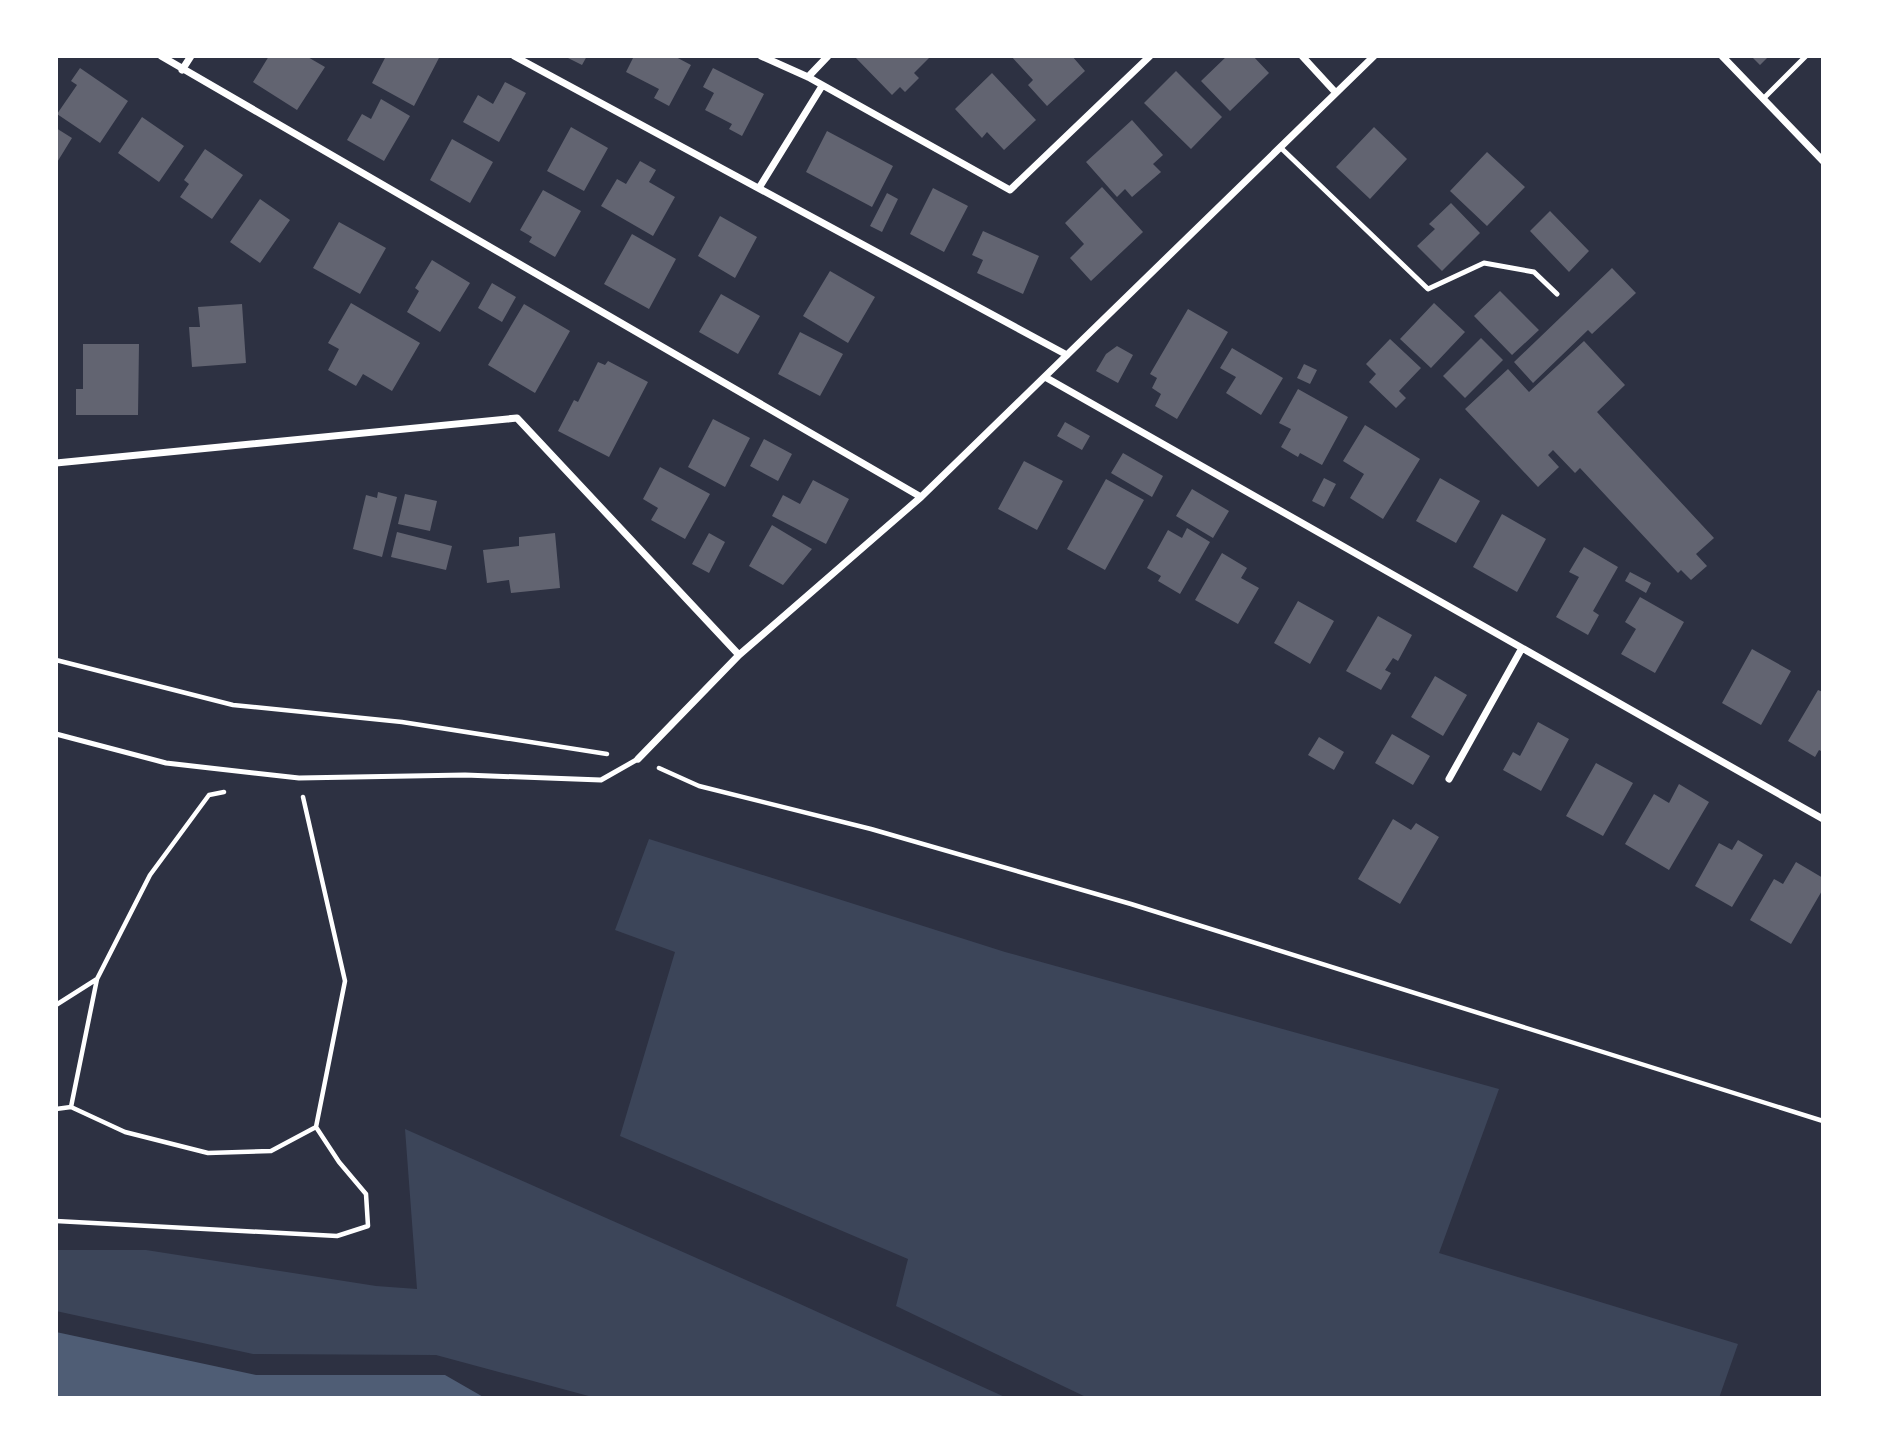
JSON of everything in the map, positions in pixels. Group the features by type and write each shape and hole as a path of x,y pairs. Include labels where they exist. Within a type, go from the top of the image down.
{"street":[{"path":"161,56 921,498"},
{"path":"182,70 191,56"},
{"path":"514,56 1067,355"},
{"path":"761,56 807,77 1010,190 1150,56"},
{"path":"807,77 828,56"},
{"path":"1302,56 1336,93"},
{"path":"638,759 739,655 921,498 1374,56"},
{"path":"1722,56 1823,161"},
{"path":"759,188 822,86"},
{"path":"1045,377 1823,820"},
{"path":"56,463 517,418 739,655"},
{"path":"1450,779 1522,648"}],"lane":[{"path":"1763,99 1806,56"},
{"path":"1280,148 1428,289 1484,263 1534,272 1557,294"},
{"path":"56,734 166,764 299,778 465,775 601,780 638,759"}],"path":[{"path":"56,660 233,705 402,722 638,759 699,786 871,829 1131,904 1823,1121"},
{"path":"56,1221 337,1236 369,1226 366,1194 339,1163 316,1127 345,981 299,778"},
{"path":"71,1107 97,979 150,875 209,795 234,790"},
{"path":"56,1005 97,979"},
{"path":"56,1109 71,1107 125,1132 208,1153 271,1150 316,1127"}],"shaded area":[{"path":"649,839 1005,952 1499,1089 1439,1253 1738,1344 1719,1398 1088,1398 896,1306 908,1259 620,1136 675,952 615,930"},
{"path":"405,1129 1007,1398 596,1398 436,1355 253,1354 56,1311 56,1250 146,1250 376,1286 417,1289"},
{"path":"56,1332 256,1375 445,1375 485,1398 56,1398"}],"building":[{"path":"269,56 306,56 325,67 297,110 253,82"},
{"path":"386,56 440,56 414,106 372,83"},
{"path":"564,56 587,56 582,65"},
{"path":"634,56 674,56 691,65 669,106 654,98 659,89 626,72"},
{"path":"854,56 931,56 914,73 919,78 905,92 900,87 892,95"},
{"path":"1011,56 1072,56 1085,71 1047,106 1028,85 1033,80"},
{"path":"1227,56 1253,56 1269,73 1230,111 1201,81"},
{"path":"1751,56 1769,56 1760,65"},
{"path":"80,68 128,101 100,143 57,114 77,85 71,81"},
{"path":"713,68 764,94 742,136 729,129 732,124 705,110 714,93 703,87"},
{"path":"1176,71 1222,117 1191,149 1144,103"},
{"path":"992,73 1036,120 1004,150 987,132 982,138 955,109"},
{"path":"505,82 526,93 499,142 463,122 478,95 493,104"},
{"path":"381,99 410,116 384,161 347,140 362,114 371,119"},
{"path":"142,117 184,146 159,182 118,153"},
{"path":"1132,120 1163,155 1153,164 1161,172 1132,197 1125,189 1117,197 1086,162"},
{"path":"571,127 608,148 584,191 547,171"},
{"path":"1374,127 1407,159 1370,199 1336,167"},
{"path":"56,128 72,138 56,164"},
{"path":"827,131 893,166 872,207 806,172"},
{"path":"452,139 493,162 470,203 430,180"},
{"path":"205,149 243,175 212,219 180,197 189,184 184,180"},
{"path":"1487,152 1525,187 1487,226 1450,191"},
{"path":"640,161 656,170 649,182 675,197 653,236 601,206 617,179 626,184"},
{"path":"1102,187 1143,232 1091,281 1070,258 1084,244 1065,223"},
{"path":"933,188 968,206 944,252 910,234"},
{"path":"543,190 581,211 555,257 529,242 532,237 520,230"},
{"path":"887,193 898,199 882,232 870,226"},
{"path":"260,199 290,220 260,263 230,242"},
{"path":"1451,203 1480,233 1442,271 1417,246 1435,229 1429,224"},
{"path":"1550,211 1589,251 1569,272 1530,231"},
{"path":"720,216 757,237 735,278 698,256"},
{"path":"339,222 386,248 360,294 313,268"},
{"path":"983,231 1039,256 1023,294 977,273 983,260 972,255"},
{"path":"632,234 676,259 649,309 604,284"},
{"path":"432,260 470,283 440,332 407,312 419,291 415,288"},
{"path":"1612,268 1636,293 1592,334 1588,330 1533,383 1514,362"},
{"path":"830,271 875,297 848,343 803,316"},
{"path":"492,283 516,297 502,322 478,308"},
{"path":"1500,291 1539,330 1512,355 1474,316"},
{"path":"721,294 760,316 738,354 699,332"},
{"path":"351,303 420,343 392,391 363,374 356,386 328,370 339,349 328,343"},
{"path":"1434,303 1465,332 1431,368 1400,339"},
{"path":"242,304 246,363 192,367 189,327 200,327 198,307"},
{"path":"524,304 570,331 535,393 488,365"},
{"path":"1188,309 1228,332 1177,419 1155,406 1161,394 1152,388 1157,378 1150,374"},
{"path":"800,332 843,354 820,396 778,374"},
{"path":"1481,338 1503,360 1465,398 1443,376"},
{"path":"1390,339 1421,368 1399,391 1406,398 1396,408 1369,382 1376,374 1366,364"},
{"path":"1584,341 1625,385 1597,412 1714,538 1696,554 1707,566 1691,580 1681,570 1678,573 1580,468 1575,473 1553,450 1548,455 1559,467 1538,487 1465,409 1508,369 1529,392"},
{"path":"83,344 139,344 138,415 76,415 76,389 83,389"},
{"path":"1117,346 1133,355 1118,383 1096,371 1106,354"},
{"path":"1232,348 1283,378 1261,415 1226,393 1236,377 1220,368"},
{"path":"608,361 648,382 609,457 558,431 574,400 578,402 598,362 605,365"},
{"path":"1304,364 1317,370 1310,384 1297,378"},
{"path":"1298,389 1348,417 1322,465 1300,453 1298,457 1281,447 1291,429 1279,423"},
{"path":"713,419 750,438 725,487 688,467"},
{"path":"1065,422 1090,436 1082,450 1057,436"},
{"path":"1365,425 1420,459 1383,519 1350,498 1364,474 1343,461"},
{"path":"764,439 792,454 778,481 750,466"},
{"path":"1123,453 1163,476 1152,497 1111,473"},
{"path":"1024,461 1063,481 1037,530 998,509"},
{"path":"660,467 710,494 685,539 651,520 658,508 643,499"},
{"path":"1324,478 1336,484 1324,507 1312,501"},
{"path":"1440,478 1480,501 1456,543 1416,521"},
{"path":"1106,479 1144,500 1105,570 1067,549"},
{"path":"813,480 849,499 826,544 772,516 783,495 800,504"},
{"path":"1192,489 1229,511 1213,538 1176,516"},
{"path":"378,492 397,497 382,557 353,549 366,495 377,498"},
{"path":"405,494 437,501 430,531 398,524"},
{"path":"1502,514 1546,539 1517,592 1473,567"},
{"path":"772,525 812,549 783,585 749,566"},
{"path":"1187,528 1210,542 1180,594 1158,581 1161,576 1147,568 1168,530 1182,538"},
{"path":"397,532 452,546 446,570 391,557"},
{"path":"555,533 560,588 511,593 509,580 487,583 483,550 519,546 519,537"},
{"path":"709,533 725,542 709,573 692,564"},
{"path":"1584,547 1618,567 1593,611 1599,615 1588,635 1556,617 1579,577 1569,572"},
{"path":"1222,553 1247,568 1241,578 1259,588 1238,624 1195,600"},
{"path":"1630,572 1651,583 1646,593 1625,581"},
{"path":"1640,597 1684,622 1655,673 1621,654 1636,629 1625,622"},
{"path":"1298,601 1334,621 1310,664 1274,643"},
{"path":"1378,616 1412,635 1398,661 1393,658 1385,670 1391,673 1381,690 1346,671"},
{"path":"1752,649 1791,671 1761,725 1722,703"},
{"path":"1435,676 1467,695 1443,736 1411,717"},
{"path":"1818,690 1823,692 1823,752 1819,750 1815,757 1788,741"},
{"path":"1538,722 1569,739 1541,791 1503,770 1513,752 1520,756"},
{"path":"1392,734 1430,756 1413,785 1375,763"},
{"path":"1319,737 1344,752 1334,770 1308,755"},
{"path":"1596,763 1633,783 1603,836 1566,816"},
{"path":"1679,784 1709,802 1669,870 1625,844 1654,794 1669,803"},
{"path":"1393,819 1411,830 1416,823 1439,837 1400,904 1358,879"},
{"path":"1738,840 1763,855 1732,907 1695,886 1719,843 1732,850"},
{"path":"1796,862 1823,878 1823,889 1791,944 1750,920 1774,879 1783,884"}]}
